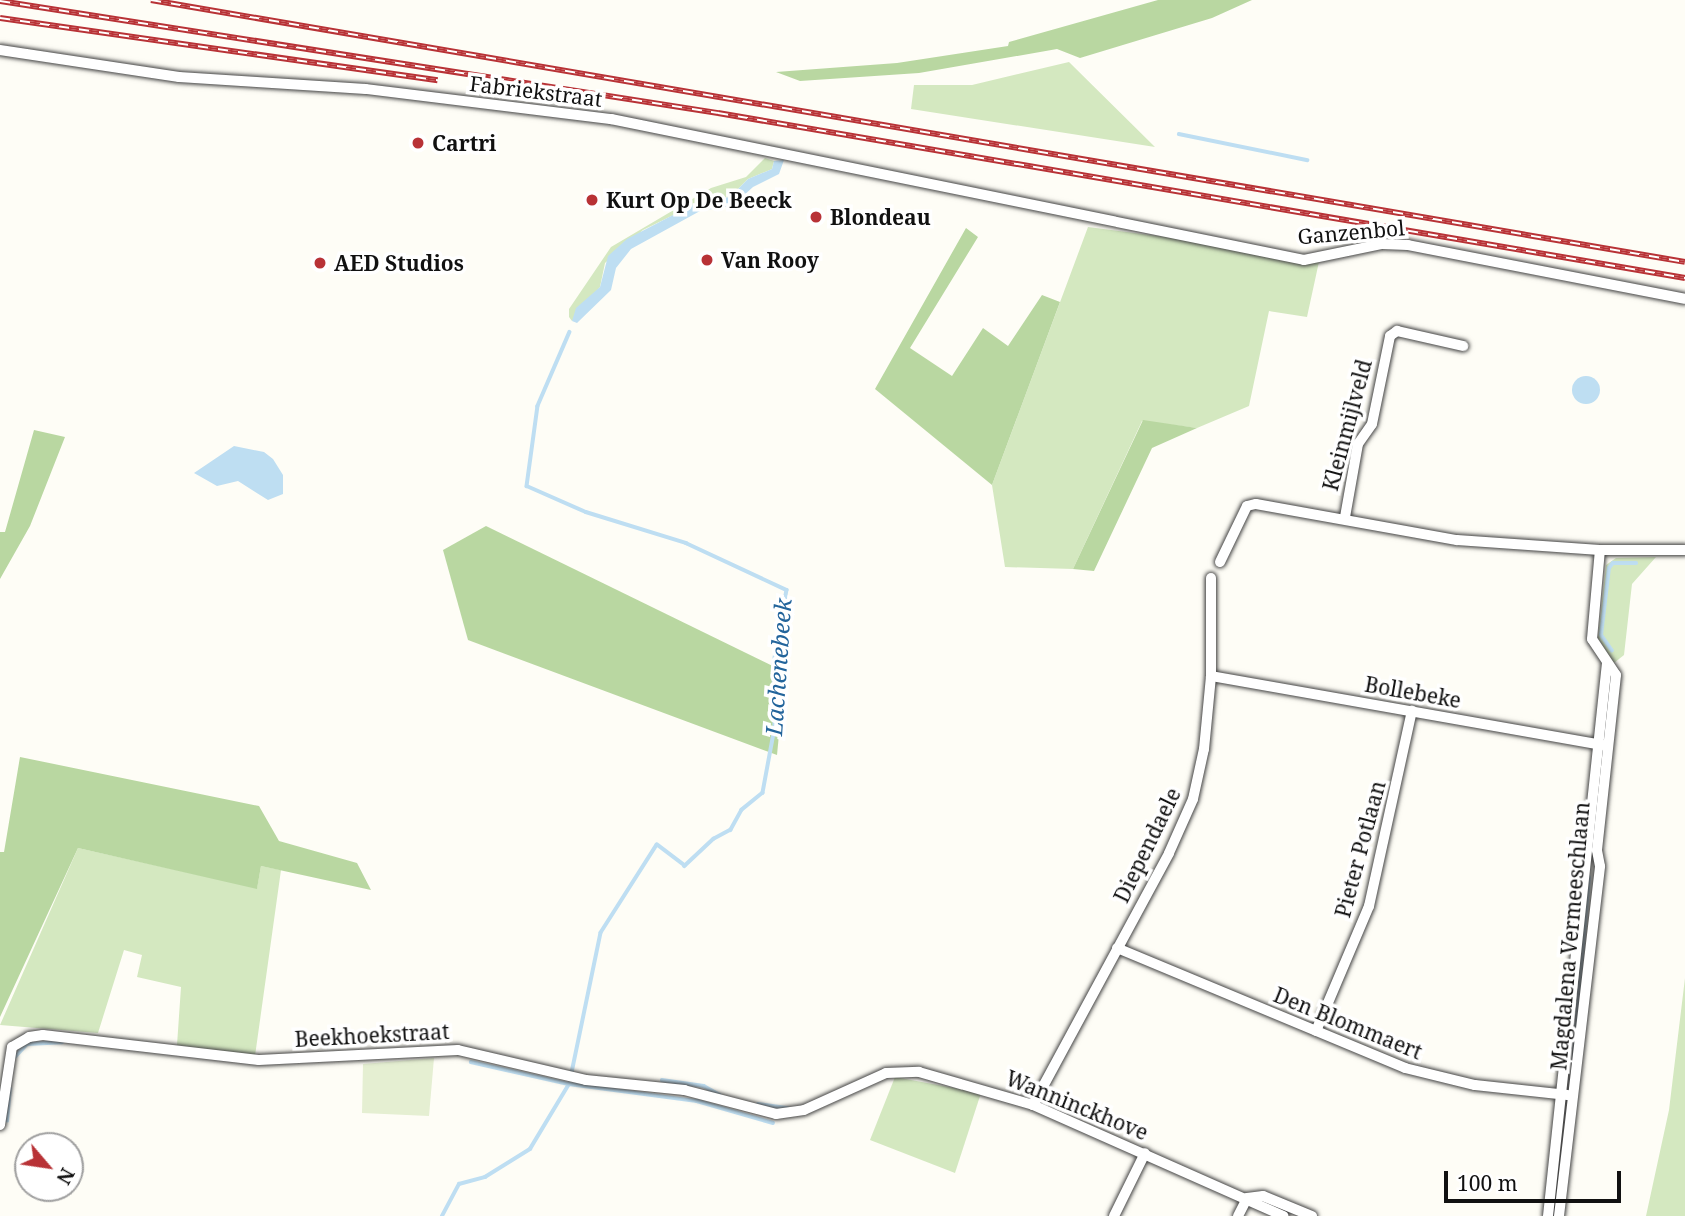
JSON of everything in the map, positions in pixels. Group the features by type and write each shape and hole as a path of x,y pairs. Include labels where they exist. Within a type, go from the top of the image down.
{"street":[{"name":"Fabriekstraat","path":"0,50 179,77 366,89 611,119 1061,214"},
{"name":"Ganzenbol","path":"1061,214 1105,217 1304,260 1382,244 1408,245 1685,299"},
{"name":"Kleinmijlveld","path":"1345,517 1358,444 1372,424 1390,336 1397,331 1463,346"},
{"name":"Kleinmijlveld","path":"1220,562 1251,505 1345,517 1442,538 1600,550 1685,550"},
{"name":"Magdalena Vermeeschlaan","path":"1559,1216 1574,1095 1616,675 1592,639 1600,550"},
{"name":"Diependaele","path":"1032,1105 1169,853 1193,799 1204,749 1210,676 1210,578"},
{"name":"Magdalena Vermeeschlaan","path":"1548,1216 1607,663"},
{"name":"Bollebeke","path":"1210,676 1609,746"},
{"name":"Pieter Potlaan","path":"1317,1031 1369,906 1412,711"},
{"name":"Den Blommaert","path":"1117,948 1431,1076 1574,1095"},
{"name":"Beekhoekstraat","path":"0,1125 12,1047 29,1037 43,1035 259,1060 458,1050 586,1080 671,1088 776,1114 804,1110 886,1073"},
{"name":"Wanninckhove","path":"886,1073 919,1072 1032,1105 1284,1216"},
{"path":"1114,1216 1144,1153"},
{"name":"Wanninckhove","path":"1247,1198 1263,1196 1312,1216"},
{"path":"1238,1216 1247,1198"}],"green space":[{"path":"1158,0 1252,0 1212,18 1080,58 1057,49 919,73 800,81 776,72 897,63 1008,46 1009,42"},
{"path":"1069,62 1155,147 911,109 914,85 972,85"},
{"path":"765,158 774,161 772,169 748,179 730,197 706,199 643,230 605,263 600,287 572,321 569,309 611,247 711,188 746,177"},
{"path":"1088,227 1320,257 1307,317 1269,311 1249,406 1197,428 1142,421 1073,569 1005,567 992,485"},
{"path":"966,228 978,237 910,348 952,376 983,328 1008,346 1042,295 1060,302 992,485 875,389"},
{"path":"1143,420 1197,428 1152,448 1094,571 1073,569"},
{"path":"34,430 65,437 30,526 0,579 0,532 5,532"},
{"path":"486,526 785,672 777,755 468,640 443,550"},
{"path":"1656,557 1632,584 1624,655 1614,663 1598,638 1606,565 1616,558"},
{"path":"20,757 259,806 279,841 357,863 371,890 261,866 257,889 78,848 0,1017 0,852 4,852"},
{"path":"78,848 257,888 261,866 281,870 255,1056 177,1045 181,987 137,977 142,955 124,950 98,1033 0,1025"},
{"path":"1685,978 1685,1216 1646,1216 1669,1110"},
{"path":"434,1058 429,1116 362,1113 363,1064"},
{"path":"895,1077 981,1093 955,1173 870,1140"}],"water":[{"path":"784,160 779,174 753,187 732,206 700,211 631,249 616,268 611,290 577,323 572,321 576,308 600,287 608,256 627,239 698,202 730,197 748,179 772,169 774,161"},
{"path":"1586,376 1596,380 1600,390 1596,400 1586,404 1576,400 1572,390 1576,380"},
{"path":"234,446 264,452 273,459 283,475 283,494 268,500 238,481 217,486 194,473"}],"waterway":[{"path":"1179,134 1307,160"},
{"name":"Lachenebeek","path":"570,332 538,406 527,486 586,512 686,543 787,590 774,664 775,728 763,793 742,810 731,830 714,839 685,866 657,845 601,933 572,1073"},
{"path":"1612,651 1601,635 1609,568 1613,563 1636,563"},
{"path":"1573,1057 1589,878"},
{"path":"15,1057 27,1044 62,1042"},
{"path":"471,1062 569,1084 697,1101 773,1123"},
{"path":"662,1080 704,1086 720,1095"},
{"path":"442,1216 459,1184 485,1177 530,1149 569,1084"},
{"path":"7,1121 10,1089"},
{"path":"758,1104 788,1108"}],"railway":[{"path":"151,0 1685,262"},
{"path":"0,1 718,113 1685,278"},
{"path":"0,18 438,80"}],"place":[{"name":"Cartri","path":"418,143"},
{"name":"Kurt Op De Beeck","path":"592,200"},
{"name":"Blondeau","path":"816,217"},
{"name":"Van Rooy","path":"707,260"},
{"name":"AED Studios","path":"320,263"}]}
